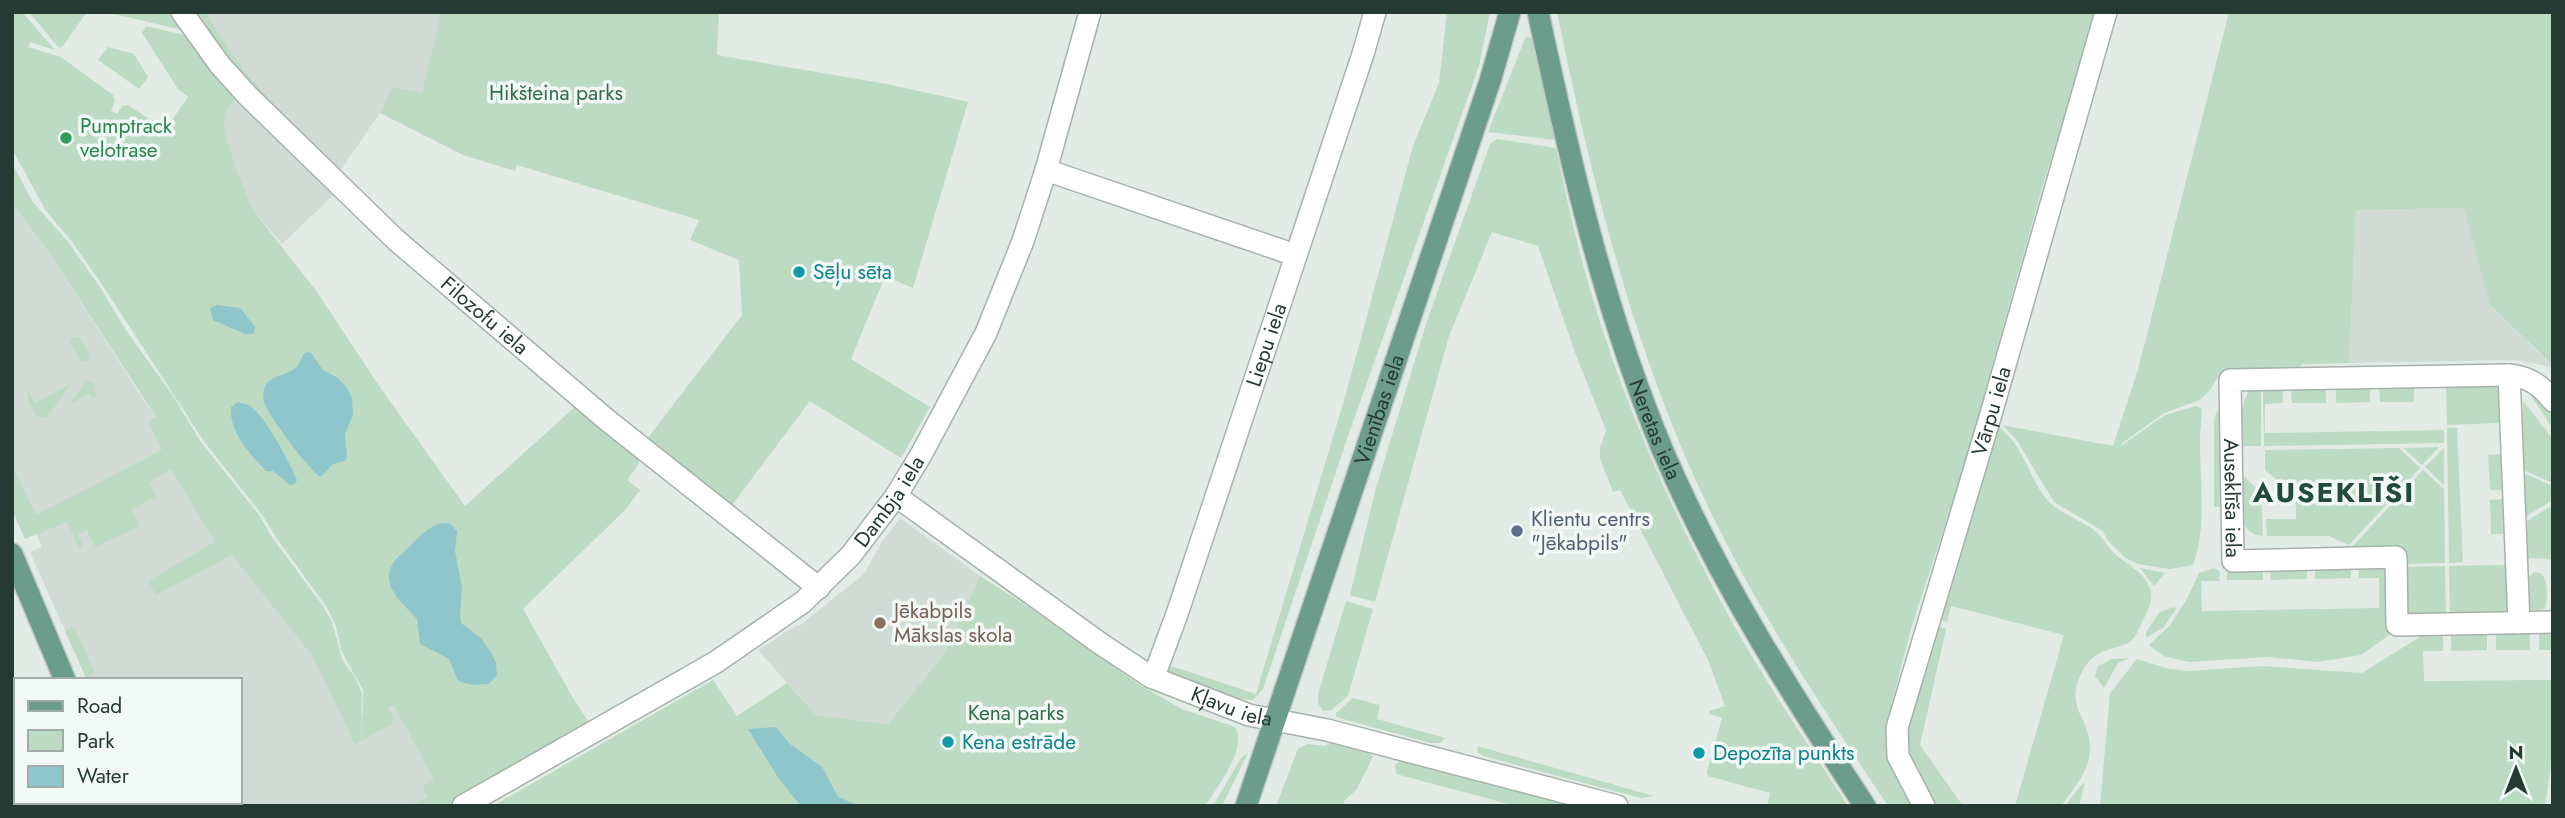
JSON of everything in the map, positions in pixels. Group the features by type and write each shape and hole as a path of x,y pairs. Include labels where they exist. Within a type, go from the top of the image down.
{"main road":[{"name":"Vienības iela","path":"1246,806 1490,81 1510,12"},
{"name":"Neretas iela","path":"1538,12 1596,258 1633,372 1663,450 1723,576 1754,631 1865,806"},
{"path":"12,554 64,678"}],"street":[{"name":"Filozofu iela","path":"182,12 220,65 248,96 396,240 607,420 819,588"},
{"name":"Dambja iela","path":"463,806 716,662 786,616 819,588 851,555 896,496 960,385 986,333 1023,241 1046,170 1090,12"},
{"name":"Liepu iela","path":"1151,677 1177,614 1375,12"},
{"name":"Vārpu iela","path":"1924,806 1898,756 1897,728 1991,414 2106,12"},
{"path":"1046,170 1295,255"},
{"path":"2509,375 2519,623"},
{"name":"Auseklīša iela","path":"2553,401 2534,382 2509,375 2230,380 2233,561 2396,557 2397,625 2553,622"},
{"name":"Kļavu iela","path":"896,496 1101,645 1151,677 1249,715 1327,730 1617,806"}],"shaded area":[{"path":"205,12 441,12 422,93 392,87 380,113 337,175 245,72"},
{"path":"237,98 337,192 282,244 253,210 225,133 226,111"},
{"path":"12,203 50,254 139,393 360,716 394,697 440,777 422,787 427,797 410,806 145,806 144,804 242,804 242,678 86,678 30,552 42,547 12,482"},
{"path":"2465,208 2492,307 2553,367 2514,360 2349,363 2356,210"},
{"name":"Jēkabpils Mākslas skola","path":"900,518 980,576 944,654 888,724 816,715 758,650 799,626 864,574 881,543"}],"green space":[{"path":"12,12 22,12 55,50 30,42 28,47 61,57 113,95 115,101 111,111 117,114 122,106 128,105 165,130 188,97 178,89 142,33 146,26 193,37 237,98 226,111 225,133 253,210 317,292 379,386 465,506 576,406 640,458 627,480 640,490 626,509 523,609 592,727 447,806 410,806 427,797 422,787 434,780 394,705 388,708 393,717 392,724 362,740 363,690 342,652 335,623 326,606 263,516 203,440 105,289 70,239 46,211 12,149"},
{"path":"29,12 87,12 59,48"},
{"path":"106,12 175,12 190,32"},
{"path":"189,12 205,12 245,72 337,175 245,84"},
{"name":"Hikšteina parks","path":"441,12 719,12 717,55 887,84 968,102 913,288 885,276 851,359 930,407 901,458 810,401 732,505 647,439 742,315 739,260 690,240 699,220 517,165 515,171 463,155 380,113 392,87 422,93"},
{"path":"1447,12 1490,12 1479,66 1348,436 1263,689 1253,700 1220,693 1167,670 1168,665 1256,694 1345,397 1413,146 1439,83"},
{"path":"1557,12 2097,12 2043,185 1975,435 1912,625 1891,706 1887,738 1918,806 1888,806 1754,595 1687,460 1662,399 1620,272 1586,143"},
{"path":"2229,12 2553,12 2553,366 2490,305 2464,208 2356,210 2349,363 2302,364 2298,370 2239,370 2220,373 2211,389 2200,400 2164,413 2121,444 2165,415 2196,406 2202,409 2202,518 2198,549 2193,565 2170,569 2138,564 2126,558 2108,541 2103,531 2054,502 2016,439 2002,425 2113,446 2139,366"},
{"path":"1526,36 1532,38 1557,140 1488,132"},
{"path":"108,47 134,54 148,77 139,89 98,60"},
{"path":"1497,139 1556,148 1582,261 1596,308 1646,446 1687,535 1745,645 1848,806 1767,806 1770,793 1708,776 1722,718 1710,714 1709,711 1725,706 1708,660 1620,490 1613,492 1600,459 1606,430 1577,358 1538,246 1492,232 1449,336 1375,602 1350,595 1376,488 1427,321 1490,144"},
{"path":"12,163 32,201 69,243 102,290 125,329 174,397 200,441 260,516 271,536 323,606 332,622 343,661 354,675 362,693 361,741 355,744 312,655 232,555 156,595 148,581 215,542 171,469 149,482 157,496 131,509 140,526 95,547 87,530 78,534 83,547 79,548 67,522 25,539 12,510 12,474 16,473 36,515 162,450 149,424 149,421 156,417 50,254 12,203"},
{"path":"75,336 80,338 89,354 88,362 80,360 70,343"},
{"path":"90,381 96,386 93,389 97,395 92,399 89,394 72,403 85,383"},
{"path":"72,383 46,418 37,417 28,402 27,390 36,403"},
{"path":"2414,385 2414,402 2380,402 2379,386"},
{"path":"2449,385 2495,386 2499,393 2500,423 2447,425 2446,388"},
{"path":"2261,386 2261,446 2241,446 2241,417 2246,396 2250,389"},
{"path":"2370,386 2370,402 2336,403 2336,387"},
{"path":"2326,387 2326,403 2292,403 2291,388"},
{"path":"2533,387 2553,411 2553,429 2528,391"},
{"path":"2263,388 2282,388 2283,403 2265,404 2265,433 2444,430 2444,443 2264,446"},
{"path":"2523,401 2553,439 2553,483 2519,468 2522,454"},
{"path":"2223,405 2223,507 2214,507 2214,421 2216,413"},
{"path":"1997,425 2017,447 2039,489 2050,503 2095,531 2116,555 2142,576 2151,593 2146,613 2132,640 2099,653 2083,670 2077,685 2076,701 2089,737 2089,759 2081,778 2061,806 2015,806 2064,635 1951,606 1947,622 1940,619"},
{"path":"2447,428 2457,428 2463,562 2449,563"},
{"path":"2439,447 2422,465 2403,448"},
{"path":"2399,448 2420,468 2349,545 2329,536 2267,536 2266,519 2296,519 2296,489 2287,489 2265,470 2265,450"},
{"path":"2444,448 2444,485 2425,467"},
{"path":"2502,454 2503,490 2490,490 2488,455"},
{"path":"2423,470 2444,489 2445,563 2404,564 2353,546"},
{"path":"2520,472 2553,486 2553,500 2522,519"},
{"path":"2241,474 2261,492 2263,536 2253,533 2243,521 2240,503"},
{"path":"2503,499 2504,534 2491,534 2490,500"},
{"path":"2553,505 2553,559 2524,556 2522,524"},
{"path":"2506,565 2507,612 2450,621 2449,566"},
{"path":"2389,566 2392,633 2361,655 2318,662 2268,657 2189,662 2164,656 2149,645 2170,625 2187,599 2199,573 2214,568 2220,572 2219,581 2201,581 2202,611 2379,608 2379,578 2359,578 2359,567"},
{"path":"2445,566 2446,621 2407,616 2404,567"},
{"path":"2307,567 2307,579 2271,580 2270,568"},
{"path":"2315,567 2351,567 2351,578 2315,579"},
{"path":"2140,568 2165,573 2154,586"},
{"path":"2227,568 2263,568 2263,580 2227,580"},
{"path":"2534,572 2544,577 2547,596 2545,609 2533,611 2528,606 2527,579"},
{"name":"Kena parks","path":"980,576 1138,684 1182,709 1235,727 1238,736 1234,757 1205,806 493,806 713,680 737,716 787,683 816,715 888,724 944,654"},
{"path":"1346,601 1373,609 1348,696 1332,710 1323,711 1318,703 1318,694"},
{"path":"2174,607 2176,609 2164,627 2146,638 2146,632 2160,612"},
{"path":"1938,626 1946,629 1920,745 1963,806 1931,806 1908,757 1907,722"},
{"path":"74,627 95,673 86,677 65,631"},
{"path":"2530,633 2530,650 2496,650 2496,634"},
{"path":"2539,633 2553,633 2553,650 2539,650"},
{"path":"2443,634 2443,651 2423,651 2424,681 2553,680 2553,750 2545,806 2100,806 2110,693 2137,659 2169,669 2189,671 2262,666 2362,673 2423,635"},
{"path":"2451,634 2487,634 2487,650 2451,651"},
{"path":"2130,658 2118,663 2104,688 2095,676 2098,666 2112,659"},
{"path":"1353,698 1380,705 1377,719 1445,738 1440,743 1430,743 1336,717 1336,713"},
{"path":"1330,741 1368,751 1373,757 1357,789 1344,801 1343,806 1276,806 1298,749 1307,744 1326,746"},
{"path":"1477,746 1654,796 1641,798 1483,756 1478,752"},
{"path":"1248,753 1222,806 1213,806 1241,758"},
{"path":"1402,760 1577,806 1516,806 1396,774 1395,765"},
{"path":"2085,783 2079,806 2065,806 2081,785"}],"water":[{"path":"217,305 240,308 255,327 254,334 245,334 213,320 210,308"},
{"path":"306,352 311,353 323,370 338,378 352,398 353,415 345,434 347,458 333,464 321,477 283,432 268,411 264,399 264,389 269,381 296,367"},
{"path":"238,402 255,410 269,428 294,472 297,480 295,484 290,485 273,471 266,471 242,442 231,416 231,407"},
{"path":"442,523 449,523 457,531 455,551 462,588 461,623 481,638 496,663 497,675 489,684 473,685 458,681 449,659 420,644 417,619 391,586 390,570 396,560 425,532"},
{"path":"776,727 790,744 822,767 838,797 860,806 801,806 779,779 748,729"}],"place":[{"name":"Pumptrack velotrase","path":"66,138"},
{"name":"Sēļu sēta","path":"799,272"},
{"name":"Klientu centrs \"Jēkabpils\"","path":"1517,531"},
{"name":"Jēkabpils Mākslas skola","path":"880,623"},
{"name":"Kena estrāde","path":"948,742"},
{"name":"Depozīta punkts","path":"1699,753"}],"district":[{"name":"AUSEKLĪŠI","path":"2334,492"}]}
